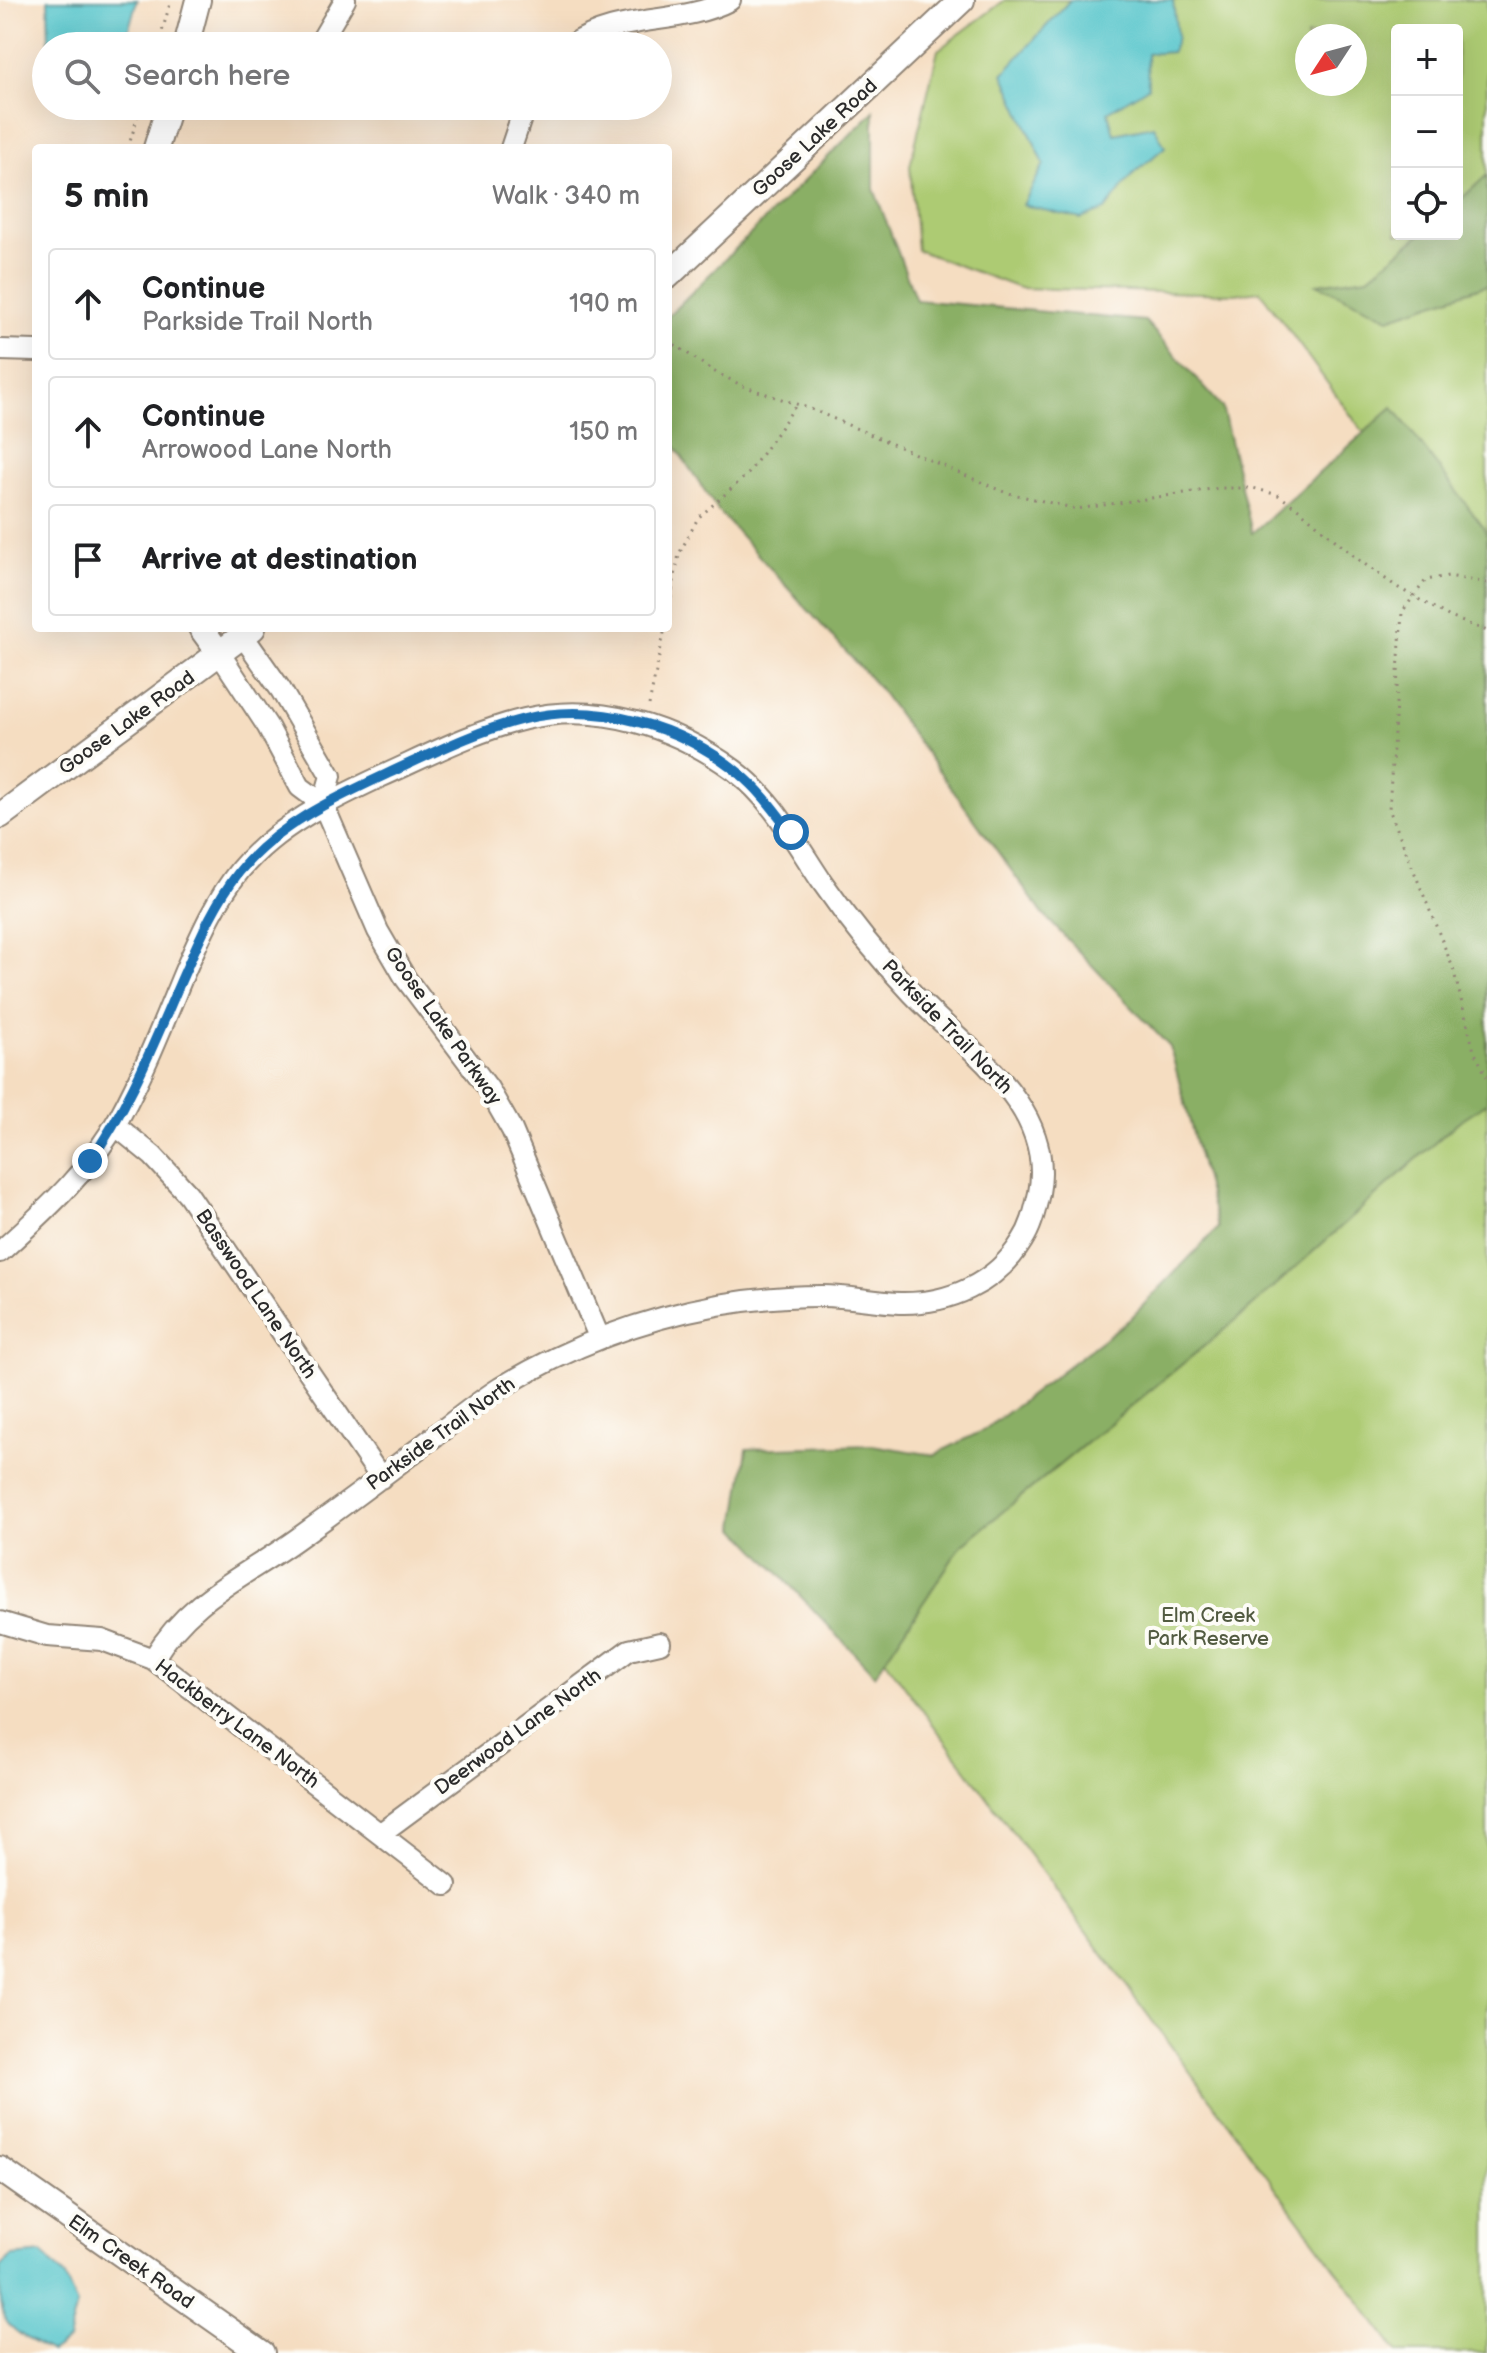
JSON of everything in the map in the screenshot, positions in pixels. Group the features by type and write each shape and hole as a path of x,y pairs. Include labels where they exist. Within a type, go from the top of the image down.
{"street":[{"path":"190,32 198,0"},
{"path":"326,32 345,0"},
{"path":"598,32 709,11 730,0"},
{"name":"Goose Lake Road","path":"672,272 962,0"},
{"path":"157,144 165,120"},
{"path":"512,144 520,120"},
{"path":"0,350 32,351"},
{"name":"Goose Lake Parkway","path":"204,632 268,727 300,787 323,804 378,931 406,979 488,1088 512,1130 599,1337"},
{"name":"Goose Lake Road","path":"0,816 220,654 243,632"},
{"name":"Goose Lake Parkway","path":"245,632 331,776 323,804"},
{"name":"Parkside Trail North","path":"0,1252 60,1197 115,1125 133,1092 198,942 224,893 257,852 276,835 323,804 470,736 551,714 580,714 644,724 671,732 738,773 767,800 844,912 890,969 1008,1089 1026,1114 1038,1144 1041,1180 1034,1217 1023,1240 993,1275 965,1291 932,1302 894,1303 821,1296 719,1305 599,1337 555,1357 495,1391 284,1548 202,1601 170,1631 153,1659"},
{"name":"Basswood Lane North","path":"115,1125 153,1156 188,1194 381,1478"},
{"name":"Hackberry Lane North","path":"0,1622 47,1636 102,1640 153,1659 446,1885"},
{"name":"Deerwood Lane North","path":"381,1833 629,1650 660,1643"},
{"name":"Elm Creek Road","path":"0,2169 262,2353"}],"path":[{"path":"162,32 171,0"},
{"path":"129,144 137,120"},
{"path":"672,343 733,381 797,404 1004,492 1077,509 1203,489 1239,487 1278,495 1356,558 1413,597 1450,617 1487,631"},
{"path":"672,592 679,554 698,518 748,474 797,404"},
{"path":"1487,583 1448,576 1426,580 1402,612 1389,809 1453,968 1474,1051 1487,1077"},
{"path":"644,724 664,632"}],"green space":[{"path":"1005,0 1487,0 1487,601 1260,291 1235,294 1019,288 917,250 910,166 938,50"},
{"path":"874,111 874,189 916,300 1145,321 1222,407 1252,533 1393,407 1487,536 1487,1103 1458,1122 1248,1310 961,1546 875,1675 735,1527 747,1449 872,1445 934,1455 984,1430 1130,1319 1218,1228 1170,1047 1043,914 878,687 719,512 672,442 672,312"},
{"path":"1487,175 1487,285 1389,318 1317,284 1368,277 1414,240 1463,240 1463,197"},
{"name":"Elm Creek Park Reserve","path":"1487,1074 1487,2353 1398,2353 827,1581"}],"water":[{"path":"48,0 137,0 128,32 49,32"},
{"path":"1070,0 1173,0 1177,37 1172,52 1147,54 1148,87 1108,112 1114,134 1154,126 1165,147 1133,174 1105,210 1081,219 1023,205 1044,164 1003,74"},
{"path":"42,2253 65,2277 77,2305 68,2340 51,2352 13,2328 3,2312 1,2301 0,2267 12,2256"}],"route":[{"path":"90,1161 133,1092 198,942 224,893 257,852 276,835 323,804 470,736 524,719 551,714 580,714 638,722 671,732 738,773 767,800 791,832"}]}
